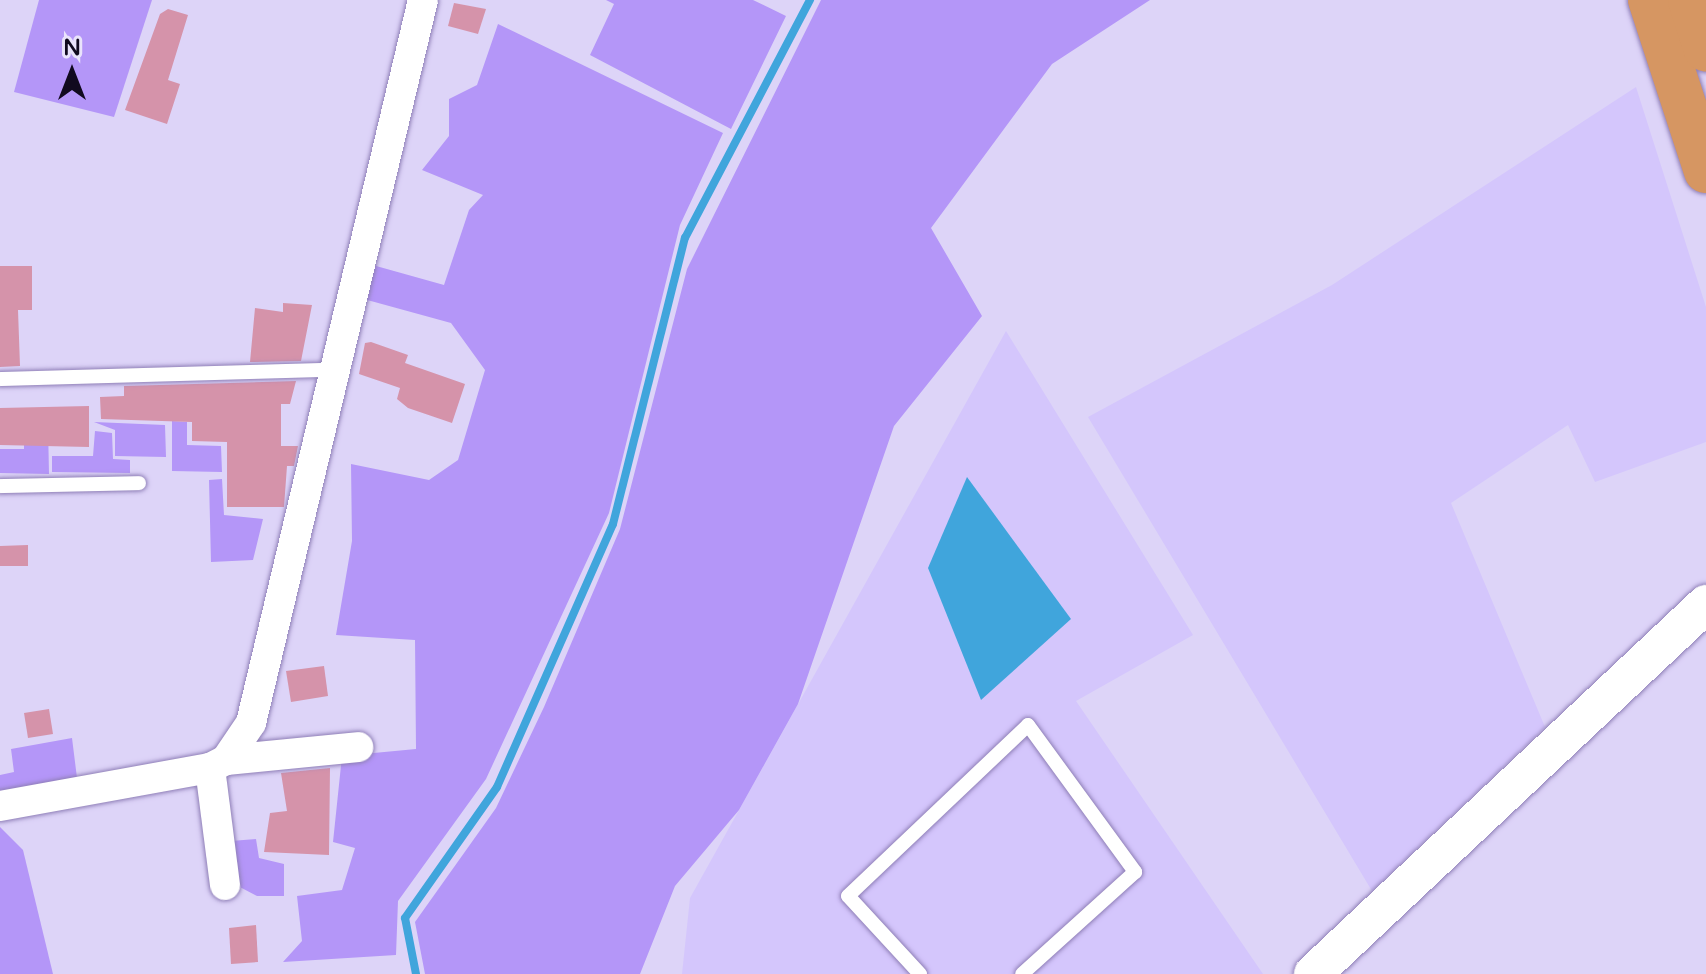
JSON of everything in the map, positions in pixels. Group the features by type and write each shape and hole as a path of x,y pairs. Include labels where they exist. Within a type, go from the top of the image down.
{"highway":[{"path":"1650,0 1706,171"},
{"path":"1690,0 1705,45"}],"street":[{"path":"225,885 218,764 251,723 332,370 423,0"},
{"path":"1313,974 1706,604"},
{"path":"0,806 218,764 358,747"}],"lane":[{"path":"0,379 332,370"},
{"path":"0,486 139,483"},
{"path":"920,974 848,896 1028,725 1135,872 1022,974"}],"shaded area":[{"path":"39,0 152,0 114,117 14,92"},
{"path":"606,0 753,0 786,16 731,129 590,55 614,4"},
{"path":"821,0 1150,0 1052,64 931,228 982,316 894,426 798,704 739,810 675,886 640,974 425,974 415,922 496,808 544,707 620,529 687,269"},
{"path":"498,24 723,133 680,225 609,513 486,779 398,901 396,955 283,962 302,941 297,896 342,890 355,848 333,842 342,756 416,749 415,640 336,635 352,541 351,464 429,480 458,460 485,370 451,323 360,298 369,264 444,285 469,210 483,195 422,170 449,136 449,99 477,85"},
{"path":"1636,87 1706,307 1706,442 1595,482 1568,425 1451,503 1545,727 1372,891 1088,417 1332,285"},
{"path":"1006,331 1193,635 1076,701 1263,974 682,974 690,898"},
{"path":"172,421 187,422 187,445 221,446 222,472 172,471"},
{"path":"94,422 165,425 166,457 115,456 115,430"},
{"path":"48,426 49,474 0,473 0,449 24,449 24,427"},
{"path":"95,431 112,433 113,459 130,460 130,473 52,472 52,456 93,456"},
{"path":"222,479 224,515 263,519 253,560 211,562 209,480"},
{"path":"72,738 77,778 0,794 0,775 14,772 11,749"},
{"path":"0,827 23,850 53,974 0,974"},
{"path":"256,839 259,858 284,864 284,896 257,896 236,885 231,841"}],"water":[{"path":"967,477 1071,619 981,700 928,568"}],"building":[{"path":"454,3 486,9 478,34 448,26"},
{"path":"168,9 188,15 168,80 180,84 167,124 125,110 160,14"},
{"path":"0,266 32,266 32,310 18,310 20,366 0,367"},
{"path":"283,303 312,305 301,361 250,362 255,308 283,312"},
{"path":"371,342 408,355 405,363 465,384 452,423 408,408 397,399 400,388 359,374 365,343"},
{"path":"296,381 290,404 281,404 281,446 298,446 294,466 287,466 284,507 227,507 227,442 192,441 192,422 101,419 100,397 124,396 124,386"},
{"path":"89,406 89,447 0,445 0,408"},
{"path":"28,545 28,566 0,566 0,546"},
{"path":"324,666 328,696 291,702 286,671"},
{"path":"49,709 53,734 28,738 24,713"},
{"path":"330,768 329,855 264,852 270,813 287,811 281,773"},
{"path":"256,925 258,962 231,964 229,928"}],"waterway":[{"path":"416,974 405,918 497,787 613,524 685,238 810,0"}]}
